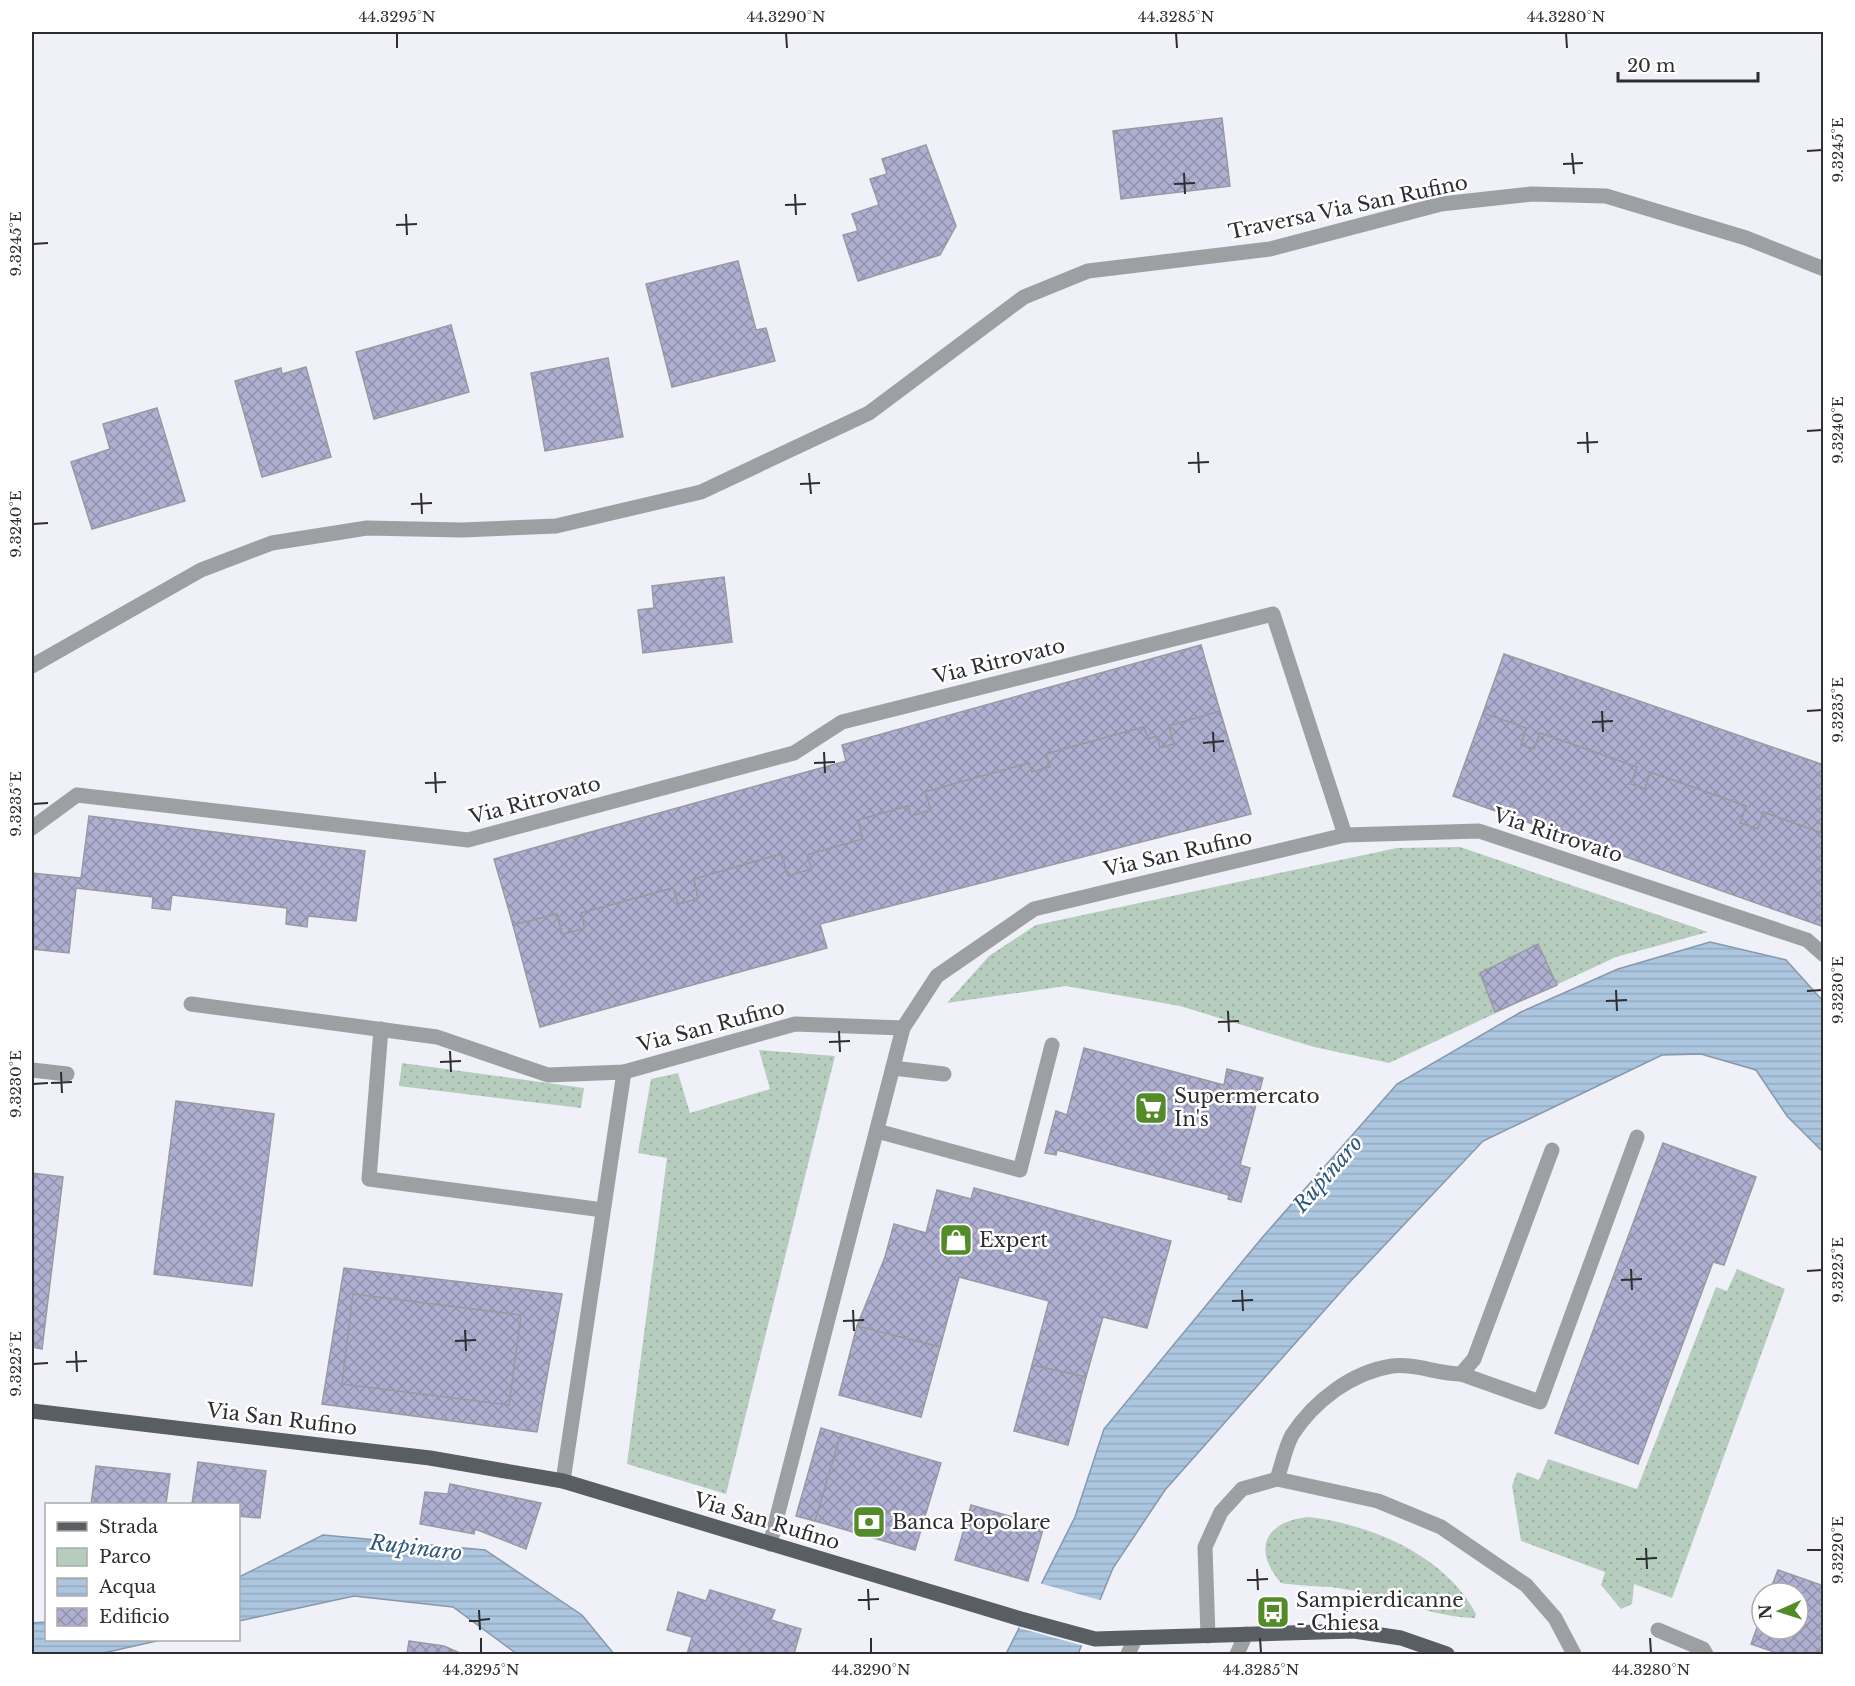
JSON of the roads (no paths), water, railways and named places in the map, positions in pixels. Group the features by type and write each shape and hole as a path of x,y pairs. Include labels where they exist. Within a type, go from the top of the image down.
{"main road":[{"name":"Via San Rufino","path":"32,1411 418,1456 563,1481 1021,1619 1095,1639 1354,1631 1401,1638 1447,1654"}],"street":[{"name":"Traversa Via San Rufino","path":"32,666 201,570 272,543 367,528 462,530 556,526 701,492 869,413 1024,297 1088,271 1270,249 1441,204 1533,194 1606,196 1746,238 1824,269"},
{"name":"Via Ritrovato","path":"32,828 77,795 468,840 795,753 842,722 1273,614 1345,835 1479,831 1807,940 1824,955"},
{"name":"Via San Rufino","path":"563,1481 624,1072 795,1024 903,1028 937,976 1034,909 1345,835"},
{"path":"191,1004 437,1037 548,1075 624,1072"},
{"path":"770,1544 903,1028"},
{"path":"381,1029 369,1179 603,1210"},
{"path":"877,1131 1020,1170 1052,1045"},
{"path":"893,1068 944,1074"},
{"path":"32,1070 67,1074"},
{"path":"1277,1479 1291,1437 1310,1413 1331,1392 1361,1375 1394,1366 1461,1374 1540,1402 1636,1137"},
{"path":"1461,1374 1474,1359 1552,1150"},
{"path":"1208,1636 1205,1547 1221,1512 1242,1489 1277,1479 1378,1501 1441,1527 1526,1585 1555,1618 1574,1654"},
{"path":"1658,1630 1703,1649 1706,1654"},
{"path":"1237,1654 1246,1634"},
{"path":"1128,1654 1135,1639"}],"water":[{"name":"Rupinaro","path":"1710,942 1786,960 1823,1001 1823,1152 1787,1116 1756,1070 1701,1054 1662,1055 1483,1141 1346,1286 1165,1490 1113,1568 1078,1654 1006,1654 1075,1517 1104,1429 1261,1239 1397,1084 1521,1012 1618,969"},
{"name":"Rupinaro","path":"323,1535 485,1550 582,1615 614,1654 517,1654 453,1607 354,1596 240,1621 240,1576"},
{"path":"45,1622 45,1641 157,1641 99,1654 32,1654 32,1623"}],"place":[{"name":"Supermercato In's","path":"1151,1108"},
{"name":"Expert","path":"956,1240"},
{"name":"Banca Popolare","path":"869,1522"},
{"name":"Sampierdicanne - Chiesa","path":"1273,1612"}]}
